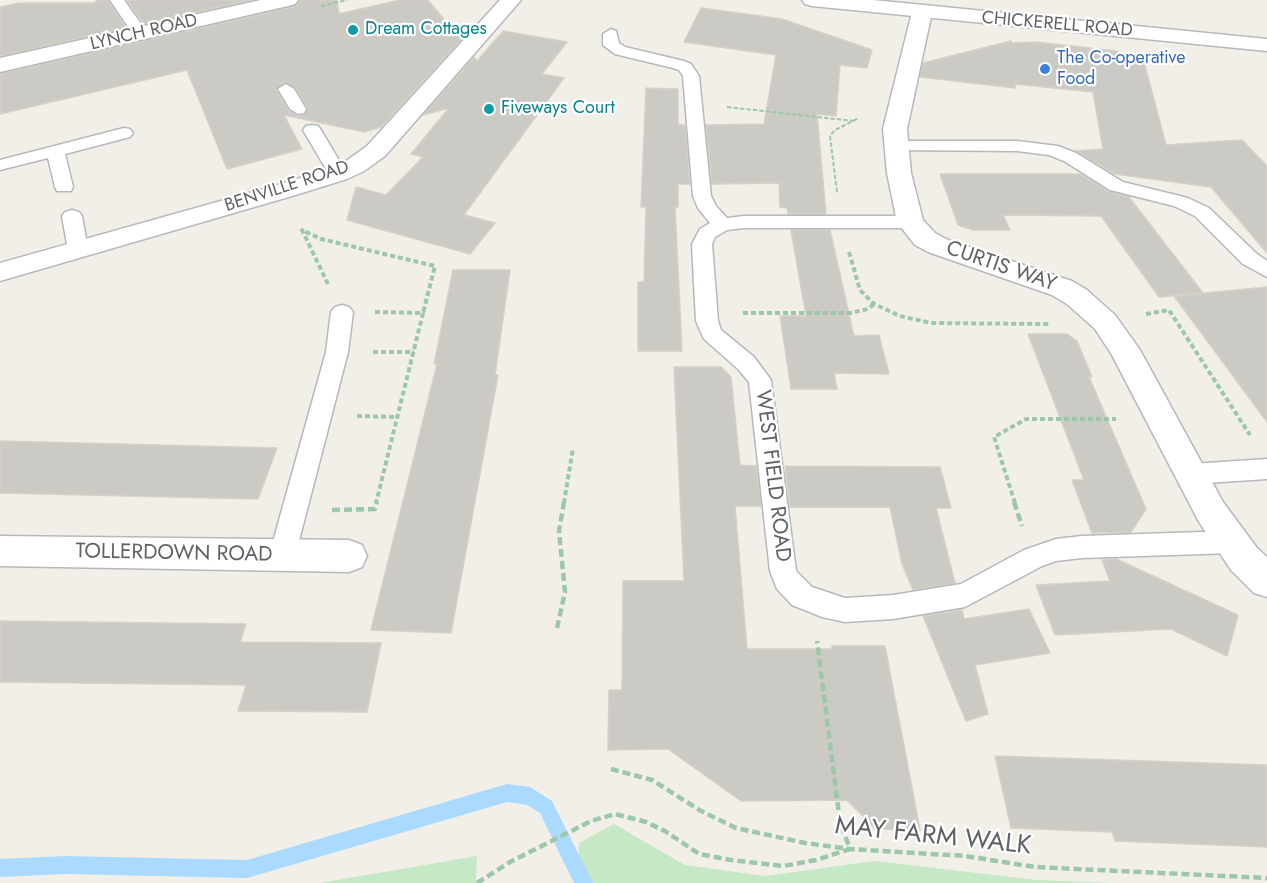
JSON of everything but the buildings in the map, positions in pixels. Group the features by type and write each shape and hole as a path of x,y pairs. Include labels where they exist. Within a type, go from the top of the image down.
{"street":[{"name":"LYNCH ROAD","path":"0,65 288,0"},
{"name":"BENVILLE ROAD","path":"0,272 338,174 355,166 376,151 511,0"},
{"name":"CHICKERELL ROAD","path":"812,0 1267,45"},
{"path":"910,222 896,146 896,118 922,12"},
{"name":"CURTIS WAY","path":"910,222 915,231 938,246 1046,281 1077,297 1105,322 1125,350 1211,512 1232,542 1267,581"},
{"name":"TOLLERDOWN ROAD","path":"0,551 349,556"}],"lane":[{"path":"117,0 140,34"},
{"path":"611,34 611,45 620,51 678,64 689,71 702,196 707,208 722,225 744,222 910,222"},
{"path":"286,89 298,109"},
{"path":"312,130 338,174"},
{"path":"0,165 124,133"},
{"path":"896,146 1028,147 1062,153 1117,186 1181,202 1202,212 1250,259 1267,270"},
{"path":"55,151 64,187"},
{"path":"72,216 78,250"},
{"name":"WEST FIELD ROAD","path":"722,225 707,233 702,244 706,313 712,334 746,363 759,380 783,571 793,589 812,601 834,608 861,609 956,597 974,591 1033,558 1069,547 1232,542"},
{"path":"282,556 337,352 342,312"},
{"path":"1191,474 1267,469"}],"path":[{"path":"693,104 855,121"},
{"path":"706,313 850,313 868,309 874,304"},
{"path":"1033,558 994,437 1026,419 1161,419"},
{"path":"557,628 565,592 559,531 573,448"},
{"path":"477,883 510,862 591,821 615,814 656,827 699,854 783,866 816,860 850,849 840,822 812,601"},
{"name":"MAY FARM WALK","path":"611,769 652,780 701,811 736,828 850,849 965,856 1035,867 1267,878"}],"green space":[{"path":"614,824 685,865 765,876 875,861 1036,880 1112,883 578,883 579,843"},
{"path":"477,856 476,883 320,883"}],"waterway":[{"path":"0,868 65,865 247,869 507,793 530,796 546,807 584,883"}],"place":[{"name":"Dream Cottages","path":"353,30"},
{"name":"The Co-operative Food","path":"1045,69"},
{"name":"Fiveways Court","path":"489,109"}]}
